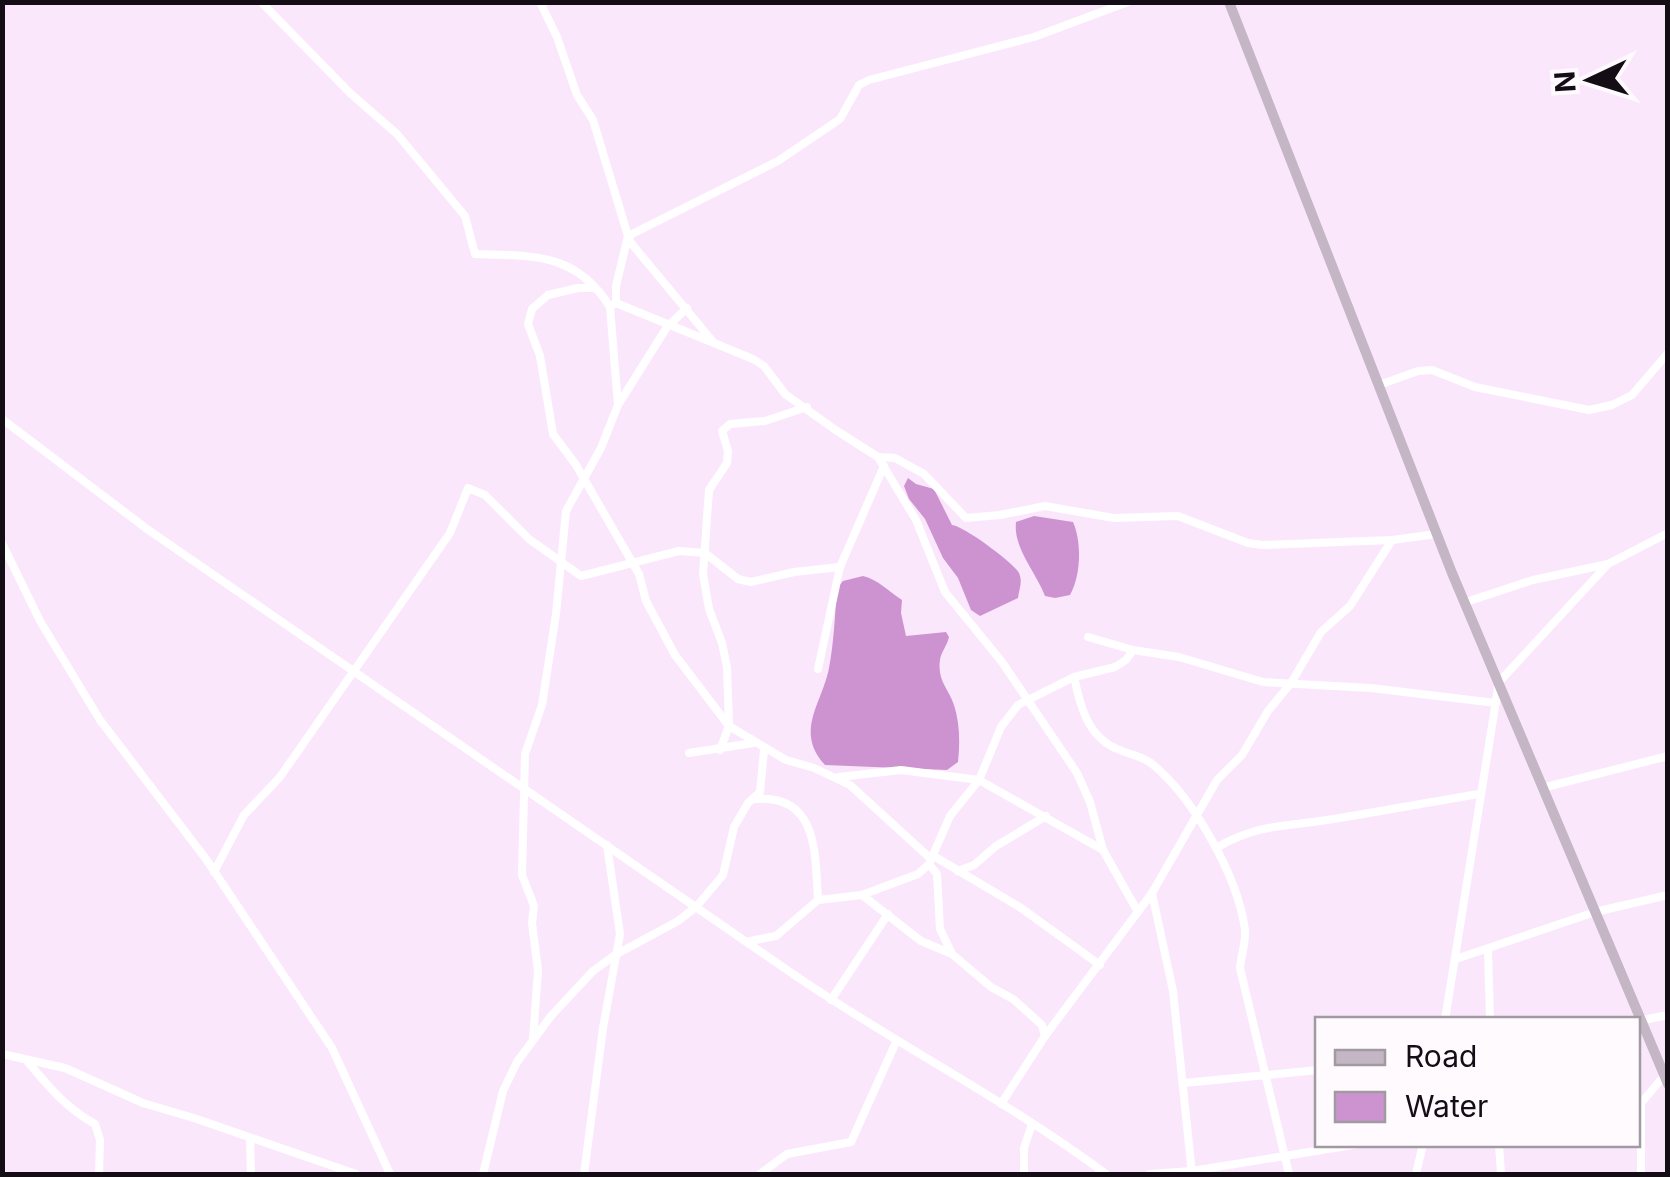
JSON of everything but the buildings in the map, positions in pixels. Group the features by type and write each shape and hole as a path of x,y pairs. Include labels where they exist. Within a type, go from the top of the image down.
{"main road":[{"path":"1230,2 1437,534 1638,1017"},
{"path":"1640,1021 1666,1080"}],"street":[{"path":"261,2 408,148 465,216 475,254 523,254 560,262 613,305 753,359 764,366 785,394 878,457 916,520 945,592 1002,662 1078,773 1103,850 1138,912"},
{"path":"540,2 577,95 593,120 628,238 714,344"},
{"path":"618,405 613,305 628,238 778,162 840,120 860,86 869,80 1034,36 1128,2"},
{"path":"595,288 548,295 528,316 540,356 554,434 633,564 651,612 675,655 728,726 764,750 835,777 867,797 930,860 937,874 940,929 952,954"},
{"path":"533,1040 538,970 532,923 534,906 522,875 526,742 542,705 566,511 601,448 618,405 668,327 687,308"},
{"path":"1380,385 1418,370 1432,370 1475,387 1589,410 1632,396 1668,353"},
{"path":"720,750 728,726 726,667 704,574 709,490 728,462 724,428 765,421 806,407"},
{"path":"2,419 147,529 831,1000 1001,1104 1106,1174"},
{"path":"878,457 909,463 966,518 1044,506 1114,518 1178,516 1263,545 1392,540 1437,534"},
{"path":"818,670 840,568 888,458"},
{"path":"214,872 244,815 280,777 450,533 468,488 485,495 529,539 581,576 672,552 705,553 738,579 751,582 794,572 840,568"},
{"path":"1466,602 1532,580 1608,564 1668,533"},
{"path":"1001,1104 1045,1036 1152,893 1217,780 1242,755 1321,632 1350,606 1392,540"},
{"path":"2,544 40,621 100,720 214,872 332,1048 390,1174"},
{"path":"1446,1017 1499,682 1608,564"},
{"path":"1088,637 1264,682 1496,703"},
{"path":"749,941 785,931 818,900 862,895 909,878 930,860 950,816 978,780 1001,727 1018,706 1074,677 1116,667 1133,650"},
{"path":"1074,677 1082,708 1096,734 1116,749 1150,762 1198,816 1216,848 1243,920 1245,945 1240,968 1289,1174"},
{"path":"689,754 753,744"},
{"path":"756,799 763,784 764,750"},
{"path":"1542,788 1668,756"},
{"path":"835,777 918,771 978,780 1103,850"},
{"path":"1216,848 1274,824 1324,820 1480,794"},
{"path":"483,1174 508,1078 533,1040 574,990 615,955 696,907 724,876 734,827 748,803 756,799 785,803 812,832 818,900"},
{"path":"958,871 974,865 988,851 1046,816"},
{"path":"584,1174 620,926 607,846"},
{"path":"930,860 958,871 1021,908 1100,965"},
{"path":"1152,893 1173,991 1192,1173"},
{"path":"862,895 921,941 952,954 1028,1011 1044,1028 1045,1036"},
{"path":"1456,959 1595,912 1668,895"},
{"path":"831,1000 888,914"},
{"path":"1488,950 1490,1017"},
{"path":"1640,1021 1668,1015"},
{"path":"760,1174 787,1154 850,1142 896,1042"},
{"path":"2,1054 65,1068 142,1103 356,1174"},
{"path":"26,1059 61,1102 95,1124 99,1131 99,1174"},
{"path":"1184,1083 1315,1070"},
{"path":"1641,1096 1666,1080"},
{"path":"1024,1174 1024,1148 1032,1124"},
{"path":"250,1139 250,1174"},
{"path":"1150,1174 1192,1173 1343,1147"},
{"path":"1416,1174 1421,1147"},
{"path":"1499,1147 1501,1174"},
{"path":"1639,1147 1639,1174"}],"water":[{"path":"908,478 934,489 952,525 977,538 1015,568 1021,579 1018,598 980,616 971,610 958,578 943,558 925,519 909,499 904,486"},
{"path":"1034,516 1073,522 1079,559 1070,595 1045,596 1021,551 1016,522"},
{"path":"863,576 902,600 906,636 946,632 949,637 940,667 956,712 959,741 958,762 947,770 825,765 816,753 811,729 829,668 837,588 843,581"}]}
